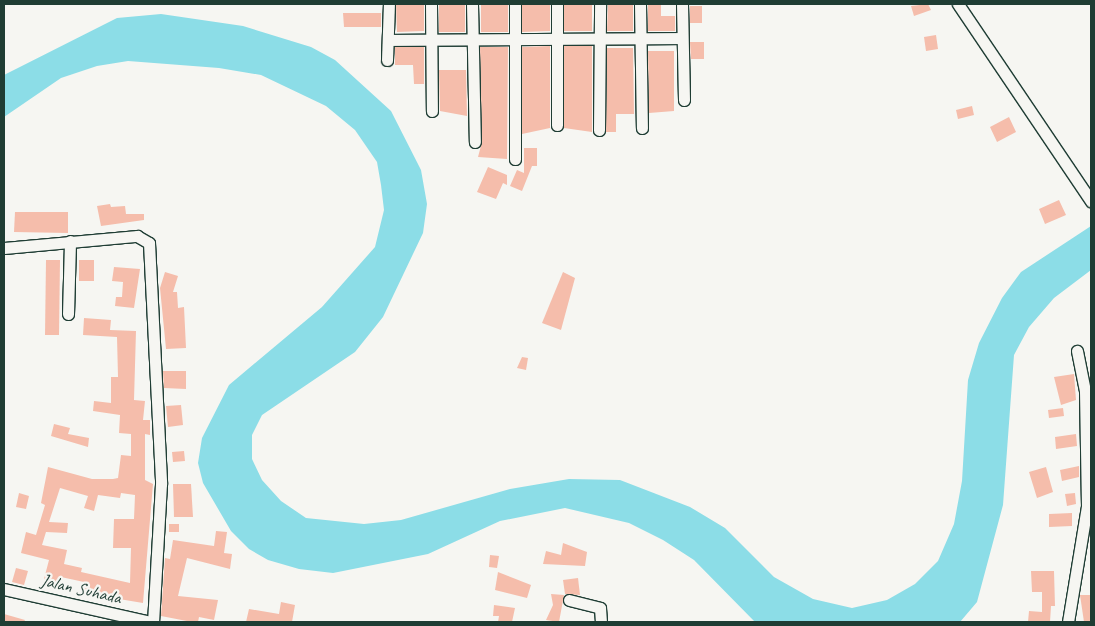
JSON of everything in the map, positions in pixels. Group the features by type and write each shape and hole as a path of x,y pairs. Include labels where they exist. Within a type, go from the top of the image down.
{"street":[{"path":"388,60 389,4"},
{"path":"431,4 432,111"},
{"path":"472,4 475,142"},
{"path":"515,4 515,159"},
{"path":"557,4 557,125"},
{"path":"599,130 600,4"},
{"path":"640,4 642,128"},
{"path":"682,4 684,100"},
{"path":"958,4 1091,201"},
{"path":"388,40 640,40 682,38"},
{"path":"4,248 137,236 149,243 162,484 152,622"},
{"path":"68,314 70,241"},
{"path":"1068,622 1087,506 1086,391 1077,351"},
{"name":"Jalan Suhada","path":"4,589 152,622"},
{"path":"569,600 600,608 601,622"}],"water":[{"path":"161,14 243,26 311,47 335,60 391,111 421,170 427,204 423,233 383,317 355,352 262,415 252,435 252,459 262,480 281,501 306,518 364,524 401,520 510,489 569,479 620,480 690,507 725,528 774,577 813,599 852,608 887,600 915,584 938,561 954,524 962,481 968,380 979,343 1002,298 1021,272 1091,226 1091,270 1054,298 1029,327 1014,355 1003,505 977,602 960,622 755,622 694,560 663,540 629,523 565,508 500,521 428,554 333,573 299,569 268,560 249,549 231,531 203,483 198,463 202,438 229,385 322,307 375,247 384,210 381,185 377,162 355,130 326,106 261,75 219,68 128,61 97,66 61,78 4,117 4,75 117,18"}],"building":[{"path":"396,4 424,4 424,31 397,32"},
{"path":"439,4 465,4 465,32 439,32"},
{"path":"481,4 508,4 508,32 481,32"},
{"path":"522,4 550,4 550,31 522,32"},
{"path":"564,4 592,4 592,31 564,31"},
{"path":"608,4 633,4 633,31 607,31"},
{"path":"648,4 661,4 661,16 675,16 675,31 648,31"},
{"path":"928,4 931,10 914,16 911,6"},
{"path":"690,6 702,6 702,23 690,23"},
{"path":"343,13 381,13 381,27 344,27"},
{"path":"936,35 938,49 926,51 924,37"},
{"path":"690,42 704,42 704,59 691,59"},
{"path":"550,46 550,128 522,134 522,47"},
{"path":"564,46 592,46 592,132 564,128"},
{"path":"395,47 424,47 424,84 414,84 413,65 395,65"},
{"path":"480,47 508,47 507,159 478,157 482,142"},
{"path":"607,48 633,48 634,114 616,114 616,132 606,132"},
{"path":"648,51 674,51 674,111 649,113"},
{"path":"439,70 466,70 467,116 440,111"},
{"path":"972,106 974,115 958,119 956,110"},
{"path":"1009,117 1016,132 997,142 990,127"},
{"path":"524,148 537,148 537,166 532,166 522,191 510,186 517,170 524,173"},
{"path":"488,167 507,175 507,185 503,183 496,199 477,192"},
{"path":"1059,200 1066,215 1045,224 1039,209"},
{"path":"110,204 111,207 125,206 126,214 144,214 144,220 101,226 97,206"},
{"path":"15,212 68,212 68,233 14,232"},
{"path":"46,260 60,260 59,335 45,335"},
{"path":"79,260 94,260 94,281 79,281"},
{"path":"114,267 140,269 134,308 115,306 116,297 122,297 123,282 112,281"},
{"path":"165,272 178,276 173,292 177,292 178,308 184,307 186,348 166,349 160,288"},
{"path":"563,272 575,278 561,330 542,323"},
{"path":"84,318 111,320 110,330 136,331 134,400 145,401 143,420 150,420 150,435 145,434 145,480 153,484 143,603 83,593 84,582 61,577 60,584 44,579 49,560 21,553 26,532 36,535 45,505 41,503 48,467 92,479 113,479 118,478 121,455 131,456 131,434 119,433 120,415 93,411 94,401 111,403 111,377 118,377 117,337 83,335","holes":["60,488 88,496 84,508 94,511 98,495 120,498 121,493 135,495 134,519 114,519 113,548 131,548 130,583 81,572 82,568 64,564 67,550 42,545 46,532 67,533 68,523 49,522"]},
{"path":"522,357 528,358 526,370 517,368"},
{"path":"163,371 186,371 186,389 164,388"},
{"path":"1074,374 1076,400 1061,405 1054,377"},
{"path":"181,405 183,425 168,427 166,406"},
{"path":"1063,408 1064,416 1049,418 1048,410"},
{"path":"54,424 70,428 68,434 89,438 88,447 51,436"},
{"path":"1076,434 1077,446 1056,449 1055,437"},
{"path":"184,451 185,461 173,462 172,452"},
{"path":"1079,466 1079,477 1062,481 1060,470"},
{"path":"1046,467 1053,492 1037,498 1029,472"},
{"path":"173,484 191,484 193,517 174,517"},
{"path":"19,493 29,496 26,509 16,507"},
{"path":"1075,493 1076,504 1067,506 1065,494"},
{"path":"1072,513 1072,526 1049,527 1049,514"},
{"path":"169,524 179,524 179,532 169,532"},
{"path":"216,531 227,532 224,553 232,554 230,569 187,558 178,596 218,600 214,620 199,617 198,622 192,622 161,616 165,558 170,559 173,540 214,546"},
{"path":"563,543 587,552 585,566 543,564 546,551 561,555"},
{"path":"490,555 499,556 497,568 489,567"},
{"path":"16,568 28,571 24,585 12,582"},
{"path":"1031,571 1054,571 1055,606 1051,606 1050,622 1028,622 1029,611 1042,612 1042,592 1032,592"},
{"path":"498,572 531,585 527,598 495,590"},
{"path":"578,578 580,595 565,594 563,580"},
{"path":"551,594 564,595 559,622 546,620 553,605"},
{"path":"1080,595 1091,595 1091,622 1084,622"},
{"path":"281,602 295,605 292,622 246,622 249,609 279,614"},
{"path":"494,605 515,608 512,622 498,622 499,616 493,616"},
{"path":"4,614 25,620 24,622 4,622"}]}
